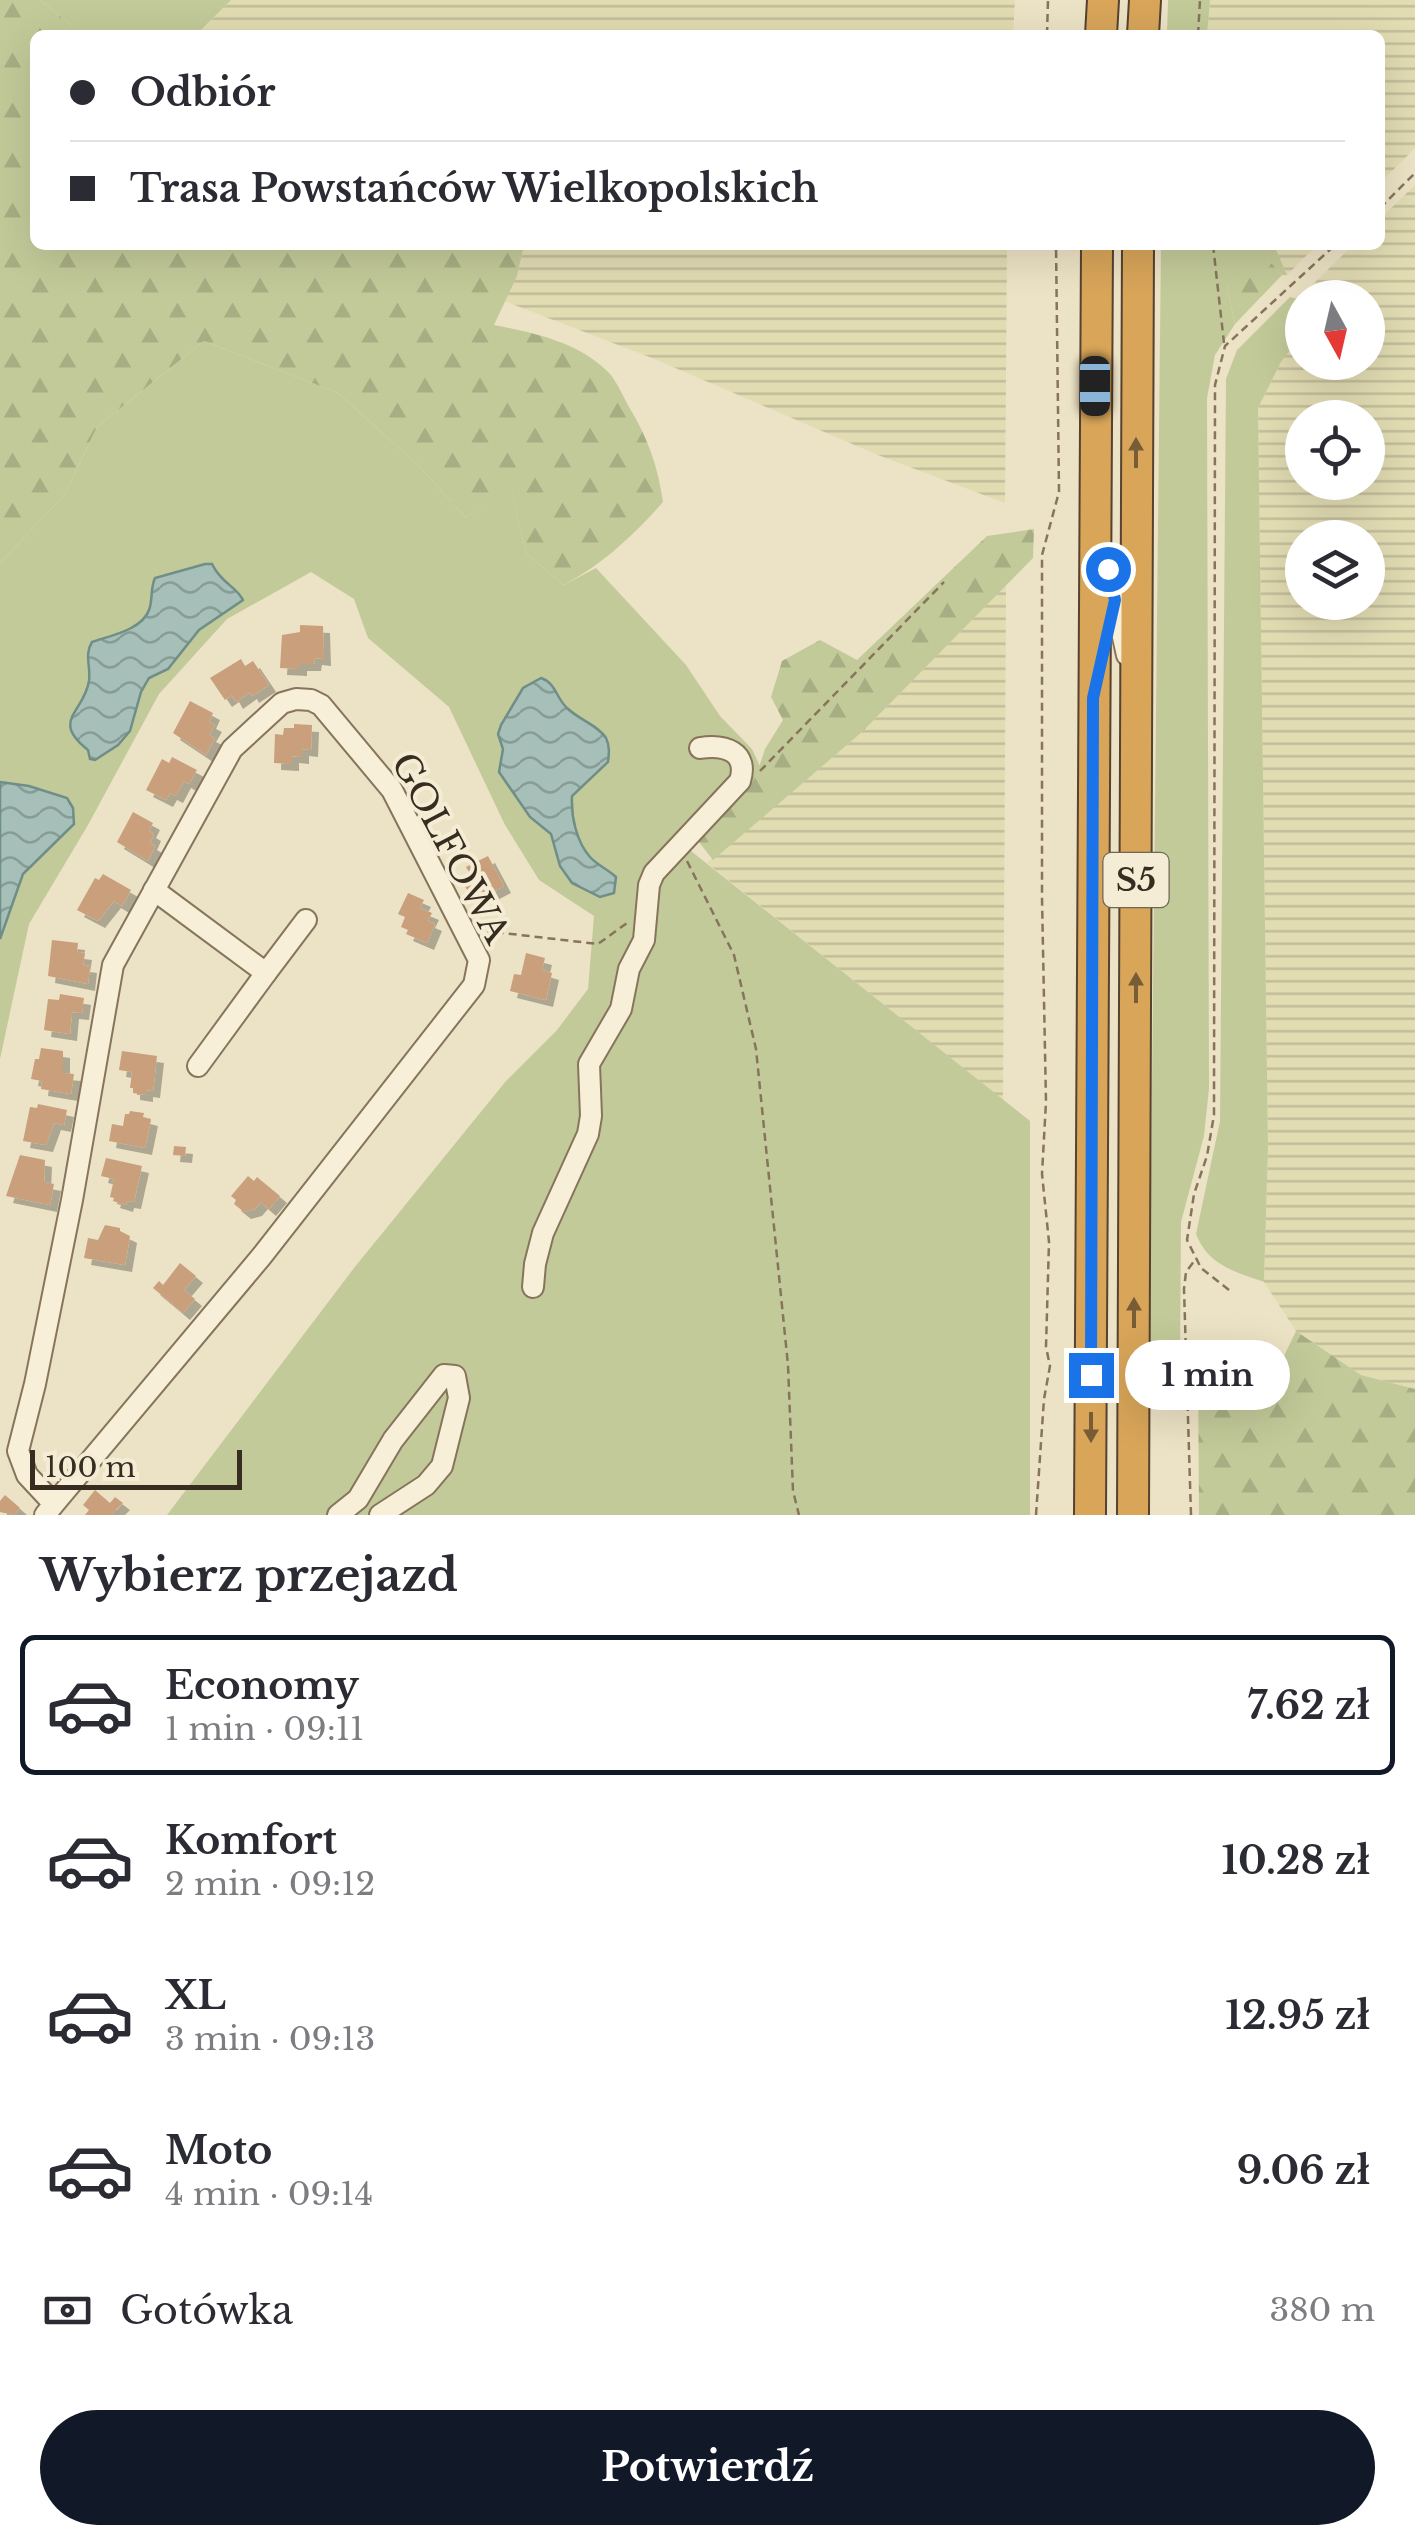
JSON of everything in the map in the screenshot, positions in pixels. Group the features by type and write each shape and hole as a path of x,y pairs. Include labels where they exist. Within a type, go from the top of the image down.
{"highway":[{"path":"1101,30 1103,0"},
{"path":"1144,30 1145,0"},
{"name":"S5","path":"1090,1515 1097,250"},
{"name":"S5","path":"1133,1515 1138,250"}],"lane":[{"path":"1094,505 1136,699"},
{"path":"1093,698 1136,506"},
{"name":"GOLFOWA","path":"311,700 335,720 392,790 468,936 479,960 474,985 261,1257 50,1510 27,1475 18,1451 72,1200 113,964 232,749 282,703 311,700"},
{"path":"534,1287 538,1249 588,1134 589,1064 622,1009 629,969 644,940 648,885 654,873 740,781 741,761 734,751 723,746 700,748"},
{"path":"154,890 266,973"},
{"path":"198,1066 306,920"},
{"path":"338,1515 358,1498 438,1380 444,1374 455,1376 459,1398 442,1466 426,1486 380,1515"}],"path":[{"path":"1047,30 1048,0"},
{"path":"1198,30 1200,0"},
{"path":"1385,203 1415,173"},
{"path":"1036,1515 1050,1366 1046,1348 1048,1242 1042,1174 1046,1102 1042,555 1059,492 1056,250"},
{"path":"1214,250 1224,346 1215,385 1214,1115 1187,1240 1201,1268 1229,1290"},
{"path":"1224,346 1330,250"},
{"path":"750,781 944,582"},
{"path":"682,852 734,956 756,1049 788,1365 792,1490 799,1515"},
{"path":"468,936 494,932 598,944 647,906"},
{"path":"1191,1515 1184,1289 1186,1272 1196,1258"}],"shaded area":[{"path":"231,0 1015,0 1013,30 201,30"},
{"path":"1210,0 1415,0 1415,148 1385,178 1385,30 1207,30"},
{"path":"1415,185 1415,1389 1361,1375 1296,1331 1264,1282 1268,1147 1258,408 1285,357 1285,380 1385,380 1385,280 1317,280 1348,250 1385,250 1385,214"},
{"path":"523,250 1007,250 1005,503 504,301 517,276"},
{"path":"1276,250 1312,250 1287,275"},
{"path":"1006,585 1003,1100 707,863 862,732"}],"green space":[{"path":"0,0 40,0 78,30 30,30 30,250 523,250 517,276 494,325 570,346 609,373 647,441 663,502 617,548 564,585 526,553 512,493 465,517 418,465 338,393 204,341 97,427 65,494 0,563"},
{"path":"40,0 231,0 201,30 78,30"},
{"path":"1168,0 1210,0 1207,30 1167,30"},
{"path":"1161,250 1276,250 1287,275 1282,275 1264,256 1227,286 1235,324 1215,355 1207,398 1209,1088 1204,1136 1181,1222 1180,1367 1149,1366"},
{"path":"1264,255 1282,275 1235,324 1227,286"},
{"path":"1285,302 1285,357 1258,408 1268,1147 1264,1282 1215,1260 1196,1234 1220,1121 1226,379 1237,350"},
{"path":"204,341 338,393 418,465 465,517 512,492 526,553 564,585 596,568 686,665 720,716 752,749 765,777 683,855 691,851 1030,1121 1030,1515 167,1515 354,1268 506,1081 557,1030 588,989 594,916 539,880 505,825 449,707 368,638 354,599 311,572 227,619 159,694 29,924 0,1059 0,563 65,494 97,427"},
{"path":"1034,529 1033,558 862,732 713,860 692,833 758,770 765,749 783,720 771,697 782,661 820,640 857,660 987,536"},
{"path":"1296,1331 1361,1375 1415,1389 1415,1515 1199,1515 1198,1366 1269,1387"}],"water":[{"path":"212,564 243,600 199,630 168,669 149,678 130,731 118,745 95,760 90,759 88,750 71,731 70,723 89,681 92,642 140,623 150,606 155,578"},
{"path":"541,678 550,683 567,708 607,741 608,762 572,796 572,804 581,844 593,860 616,877 614,893 600,897 572,883 560,866 551,834 530,817 499,772 503,749 498,734 501,725 523,688"},
{"path":"0,782 67,798 73,808 74,824 23,874 0,939"}],"building":[{"path":"300,625 323,626 324,659 300,664 300,669 280,668 282,635 300,632"},
{"path":"241,659 245,666 253,661 269,685 236,702 232,695 225,700 210,678"},
{"path":"190,701 213,713 209,722 215,725 209,735 215,738 206,755 173,733"},
{"path":"294,724 312,725 311,750 302,749 302,757 292,756 292,764 274,763 275,734 283,735 284,728 294,728"},
{"path":"172,757 197,770 189,784 184,781 176,796 170,793 166,800 146,790 162,759 169,763"},
{"path":"133,812 153,823 150,843 155,846 148,861 117,842"},
{"path":"488,856 504,886 473,902 463,882 472,877 466,867"},
{"path":"103,874 131,890 122,906 114,901 98,921 77,910 95,878 99,880"},
{"path":"408,893 424,900 420,908 432,913 428,921 435,924 427,943 406,934 408,930 401,927 405,917 398,914"},
{"path":"52,940 78,943 77,952 85,953 83,965 90,966 88,984 48,976"},
{"path":"526,953 545,958 542,970 552,973 546,1000 510,991 514,974 521,975"},
{"path":"60,994 84,998 82,1013 72,1012 70,1034 44,1030 48,999 59,1000"},
{"path":"41,1048 63,1051 63,1073 74,1074 71,1094 41,1089 42,1081 31,1079"},
{"path":"122,1051 157,1056 153,1091 146,1090 146,1095 133,1093 132,1072 119,1070"},
{"path":"38,1104 67,1110 64,1125 54,1123 46,1145 23,1141 30,1107 37,1108"},
{"path":"144,1113 143,1117 151,1119 145,1148 109,1141 112,1124 123,1126 125,1114"},
{"path":"174,1146 186,1147 185,1156 173,1155"},
{"path":"20,1155 45,1160 44,1182 54,1184 50,1205 6,1196"},
{"path":"106,1158 142,1166 134,1202 127,1201 126,1205 110,1197 114,1179 101,1176"},
{"path":"248,1176 254,1181 257,1177 280,1196 269,1209 261,1202 244,1212 234,1204 236,1200 231,1196"},
{"path":"105,1225 120,1228 130,1236 125,1265 84,1258 88,1238 98,1240"},
{"path":"180,1263 196,1276 184,1290 195,1299 183,1313 153,1288 159,1281 163,1285"},
{"path":"95,1490 110,1503 115,1497 123,1503 111,1515 85,1515 89,1510 83,1505"},
{"path":"5,1495 20,1508 14,1515 0,1512 0,1501"}],"route":[{"path":"1091,1375 1093,698 1115,600 1108,569"}]}
